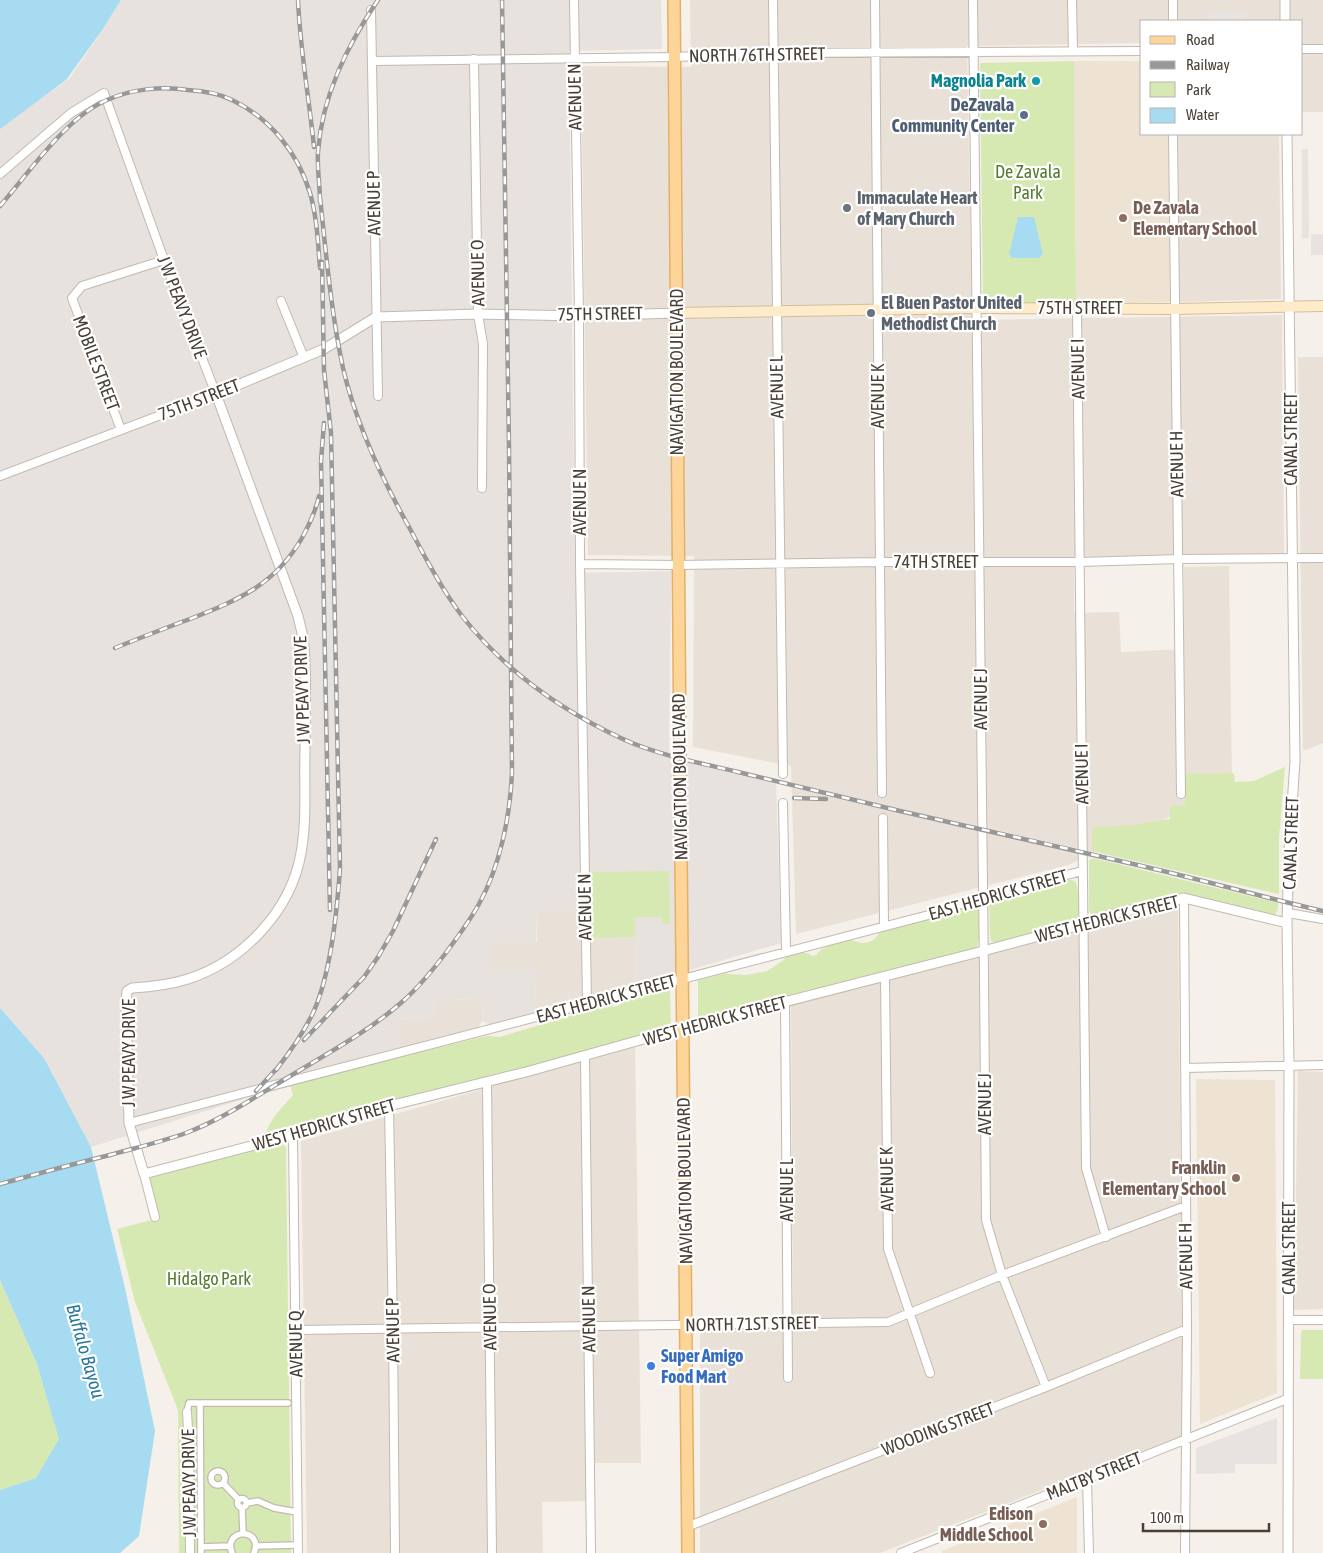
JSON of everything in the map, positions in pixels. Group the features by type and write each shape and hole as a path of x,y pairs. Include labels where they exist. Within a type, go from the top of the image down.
{"main road":[{"name":"NAVIGATION BOULEVARD","path":"674,0 688,1553"},
{"name":"75TH STREET","path":"677,313 776,310 1175,309 1323,306"}],"street":[{"name":"AVENUE N","path":"574,0 587,1004"},
{"name":"AVENUE L","path":"773,0 783,774"},
{"name":"AVENUE K","path":"874,0 882,793"},
{"name":"AVENUE J","path":"973,0 986,1220 1002,1275 1046,1387"},
{"path":"1072,0 1073,52"},
{"path":"1173,0 1173,20"},
{"path":"1285,0 1285,20"},
{"name":"AVENUE P","path":"371,10 378,396"},
{"path":"1303,49 1323,49"},
{"name":"NORTH 76TH STREET","path":"373,61 774,53 1140,51"},
{"name":"AVENUE O","path":"474,59 478,314 483,344 482,488"},
{"name":"J W PEAVY DRIVE","path":"0,174 70,113 104,93 164,260 298,616 304,645 304,822 301,854 294,880 282,904 270,922 241,950 210,969 188,979 166,985 132,988 127,991 129,1123 155,1217"},
{"name":"AVENUE H","path":"1173,135 1181,794"},
{"name":"CANAL STREET","path":"1287,135 1295,761 1289,850 1287,923 1289,1065 1288,1553"},
{"name":"MOBILE STREET","path":"121,430 72,298 82,286 164,260"},
{"path":"281,301 304,358"},
{"name":"AVENUE I","path":"1077,308 1086,1168 1106,1237"},
{"name":"75TH STREET","path":"0,476 216,394 324,350 376,317 478,314 579,316 677,313"},
{"name":"74TH STREET","path":"580,564 1080,562 1323,558"},
{"path":"783,803 786,951"},
{"path":"883,818 884,926"},
{"name":"EAST HEDRICK STREET","path":"129,1123 940,912 984,896 1082,871"},
{"name":"AVENUE H","path":"1184,898 1187,1329 1185,1553"},
{"name":"WEST HEDRICK STREET","path":"144,1174 293,1135 389,1106 983,951 1084,924 1117,913 1184,898 1287,923"},
{"path":"1288,913 1323,918"},
{"name":"AVENUE K","path":"884,976 888,1249 930,1373"},
{"name":"AVENUE L","path":"785,1002 788,1378"},
{"name":"AVENUE N","path":"585,1056 591,1553"},
{"path":"1185,1068 1323,1065"},
{"name":"AVENUE O","path":"486,1082 492,1553"},
{"name":"AVENUE P","path":"389,1106 395,1553"},
{"name":"AVENUE Q","path":"293,1135 298,1549"},
{"name":"NORTH 71ST STREET","path":"296,1330 888,1322 1002,1275 1186,1206"},
{"path":"1289,1320 1323,1320"},
{"name":"WOODING STREET","path":"689,1526 1046,1387 1187,1329"},
{"name":"MALTBY STREET","path":"900,1553 1287,1399"},
{"path":"188,1412 188,1403 288,1403"},
{"path":"200,1403 201,1550 230,1546"},
{"name":"J W PEAVY DRIVE","path":"188,1412 190,1553"},
{"path":"1087,1480 1089,1553"},
{"path":"223,1483 239,1500 245,1499 243,1533"},
{"path":"244,1505 258,1501 274,1508 297,1512"},
{"path":"232,1553 230,1546 233,1538 243,1533 253,1538 256,1546 254,1553"},
{"path":"256,1546 298,1549"}],"shaded area":[{"path":"121,0 661,0 662,49 569,51 575,573 671,571 669,758 776,780 781,943 636,986 635,937 593,938 579,910 536,911 536,942 490,942 489,969 535,968 536,1013 491,1025 482,1021 483,1000 437,999 437,1016 399,1019 399,1044 401,1050 91,1147 44,1058 0,1008 0,127 69,79"},
{"path":"690,0 1323,0 1323,112 1303,112 1303,20 1140,20 1140,43 967,46 972,320 1282,315 1284,554 1074,557 1074,613 1119,612 1121,652 1184,649 1184,567 1229,566 1232,787 1068,865 796,934 791,766 693,747 694,556 588,555 581,66 691,67"},
{"path":"1207,12 1245,13 1245,20 1207,20"},
{"name":"De Zavala Elementary School","path":"1074,61 1140,61 1140,135 1171,135 1171,302 1076,303"},
{"path":"1178,135 1279,135 1281,299 1179,302"},
{"path":"1302,149 1308,149 1309,238 1302,239"},
{"path":"1311,234 1323,234 1323,255 1311,255"},
{"path":"1298,357 1323,357 1323,743 1303,751"},
{"path":"1171,904 1178,907 1183,1435 880,1553 700,1553 700,1329 793,1327 791,1005"},
{"path":"579,910 593,938 635,937 636,986 536,1013 535,968 489,970 489,942 537,942 536,911"},
{"path":"437,999 483,1000 482,1021 478,1028 401,1050 399,1044 399,1019 436,1016"},
{"path":"635,1046 641,1463 585,1463 586,1501 542,1502 543,1553 307,1553 301,1141"},
{"path":"1298,1071 1323,1072 1323,1309 1294,1310"},
{"name":"Franklin Elementary School","path":"1196,1079 1275,1080 1277,1393 1200,1424"},
{"path":"1277,1418 1277,1464 1235,1464 1235,1473 1196,1474 1196,1448"},
{"name":"Edison Middle School","path":"1077,1497 1077,1553 942,1553 942,1551"}],"green space":[{"name":"De Zavala Park","path":"1074,61 1076,303 983,303 980,63"},
{"path":"1285,767 1279,838 1279,894 1092,851 1092,827 1133,825 1170,819 1170,806 1185,805 1185,774 1234,773 1235,782 1254,781"},
{"path":"1093,858 1278,903 1277,910 1274,916 1195,898 1093,917 1089,909 1089,860"},
{"path":"669,871 670,924 662,924 661,917 635,917 635,937 593,938 592,872"},
{"path":"1073,880 1077,885 1079,906 1078,917 1072,924 997,944 991,941 989,904 991,899"},
{"path":"971,905 977,907 979,917 980,929 975,950 702,1021 698,1019 698,980 727,973 746,975 767,971 784,960 785,957 801,952 811,956 816,955 826,946 841,940 868,942 875,938 879,931"},
{"path":"664,987 670,989 671,1027 662,1033 265,1138 272,1120 293,1095 290,1084 482,1037 500,1037 570,1016 581,1009 591,1006 610,1004 614,1007 620,1005 620,1001"},
{"name":"Hidalgo Park","path":"280,1142 286,1147 291,1553 179,1553 178,1410 135,1302 117,1229 159,1218 149,1177"},
{"path":"0,1280 37,1364 60,1439 36,1478 0,1490"},
{"path":"1302,1330 1323,1330 1323,1379 1300,1379"}],"water":[{"path":"0,0 121,0 103,29 66,80 0,129"},
{"path":"1018,217 1034,217 1043,254 1039,258 1012,258 1009,254"},
{"name":"Buffalo Bayou","path":"0,1008 44,1058 91,1147 125,1288 155,1431 139,1536 120,1553 0,1553 0,1490 36,1478 59,1439 37,1364 0,1280"}],"railway":[{"path":"298,0 314,147"},
{"path":"320,202 318,152 320,131 325,111 346,54 378,0"},
{"path":"0,1184 148,1145 186,1133 227,1114 363,1032 408,997 440,960 475,911 493,874 503,841 512,773 502,0"},
{"path":"0,206 63,132 92,108 116,96 147,89 178,89 210,93 232,100 259,116 281,138 290,151 305,178 310,193 317,230 320,268"},
{"path":"320,197 332,304 343,368 348,389 370,450 434,572 462,616 479,636 516,672 557,703 625,740 667,755 900,811 1165,871 1323,911"},
{"path":"276,1070 304,1030 319,999 332,943 340,868 331,433 324,370 322,262"},
{"path":"324,423 321,461 330,910"},
{"path":"115,648 224,605 254,589 280,568 291,554 302,538 319,496"},
{"path":"794,798 826,799"},
{"path":"304,1040 364,977 378,957 393,931 436,839"},
{"path":"256,1091 280,1065"}],"place":[{"name":"Magnolia Park","path":"1036,81"},
{"name":"DeZavala Community Center","path":"1024,115"},
{"name":"Immaculate Heart of Mary Church","path":"847,208"},
{"name":"De Zavala Elementary School","path":"1123,218"},
{"name":"El Buen Pastor United Methodist Church","path":"871,313"},
{"name":"Franklin Elementary School","path":"1236,1178"},
{"name":"Super Amigo Food Mart","path":"651,1366"},
{"name":"Edison Middle School","path":"1043,1524"}]}
